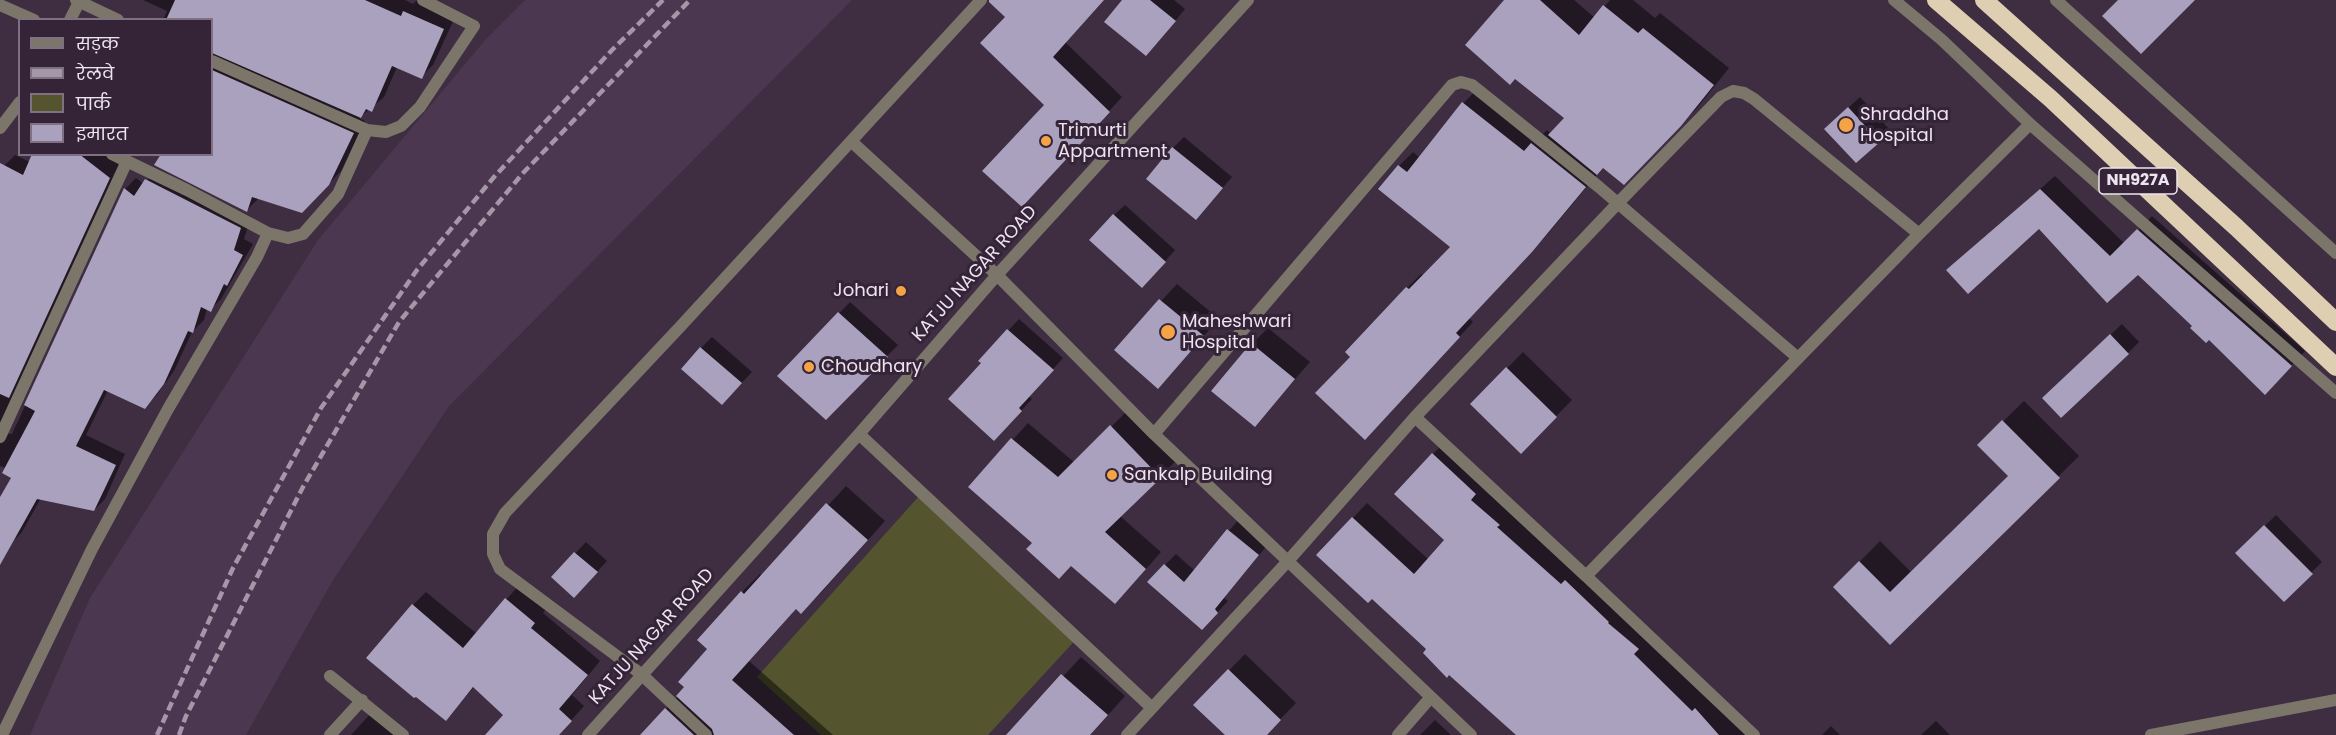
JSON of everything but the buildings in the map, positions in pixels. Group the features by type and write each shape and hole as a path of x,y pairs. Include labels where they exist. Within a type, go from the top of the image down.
{"highway":[{"name":"NH927A","path":"1936,0 2051,99 2336,367"},
{"name":"NH927A","path":"1984,0 2236,227 2336,322"}],"street":[{"path":"213,61 367,130 386,132 401,126 420,107 474,26 423,0"},
{"path":"706,735 641,674 500,569 493,554 493,534 506,513 852,142 981,0"},
{"name":"KATJU NAGAR ROAD","path":"588,735 859,434 997,275 1248,0"},
{"path":"1894,0 1942,40 2030,124 2336,393"},
{"path":"2056,0 2336,253"},
{"path":"71,18 78,1 114,18"},
{"path":"0,5 29,18"},
{"path":"1154,434 1452,85 1461,82 1472,85 1618,203 1798,358"},
{"path":"1127,735 1288,561 1415,417 1721,97 1733,91 1744,93 1754,99 1919,234"},
{"path":"0,128 18,107"},
{"path":"1586,576 1919,234 2030,124"},
{"path":"116,156 187,189 268,233 288,238 303,234 338,194 367,130"},
{"path":"852,142 997,275 1154,434 1471,735"},
{"path":"0,436 127,161"},
{"path":"2,735 92,549 268,233"},
{"path":"1415,417 1754,735"},
{"path":"859,434 1152,708"},
{"path":"330,676 403,735"},
{"path":"1398,735 1431,698"},
{"path":"330,735 362,700"},
{"path":"2151,735 2336,700"}],"shaded area":[{"path":"525,0 852,0 449,406 333,580 246,735 30,735 90,598 318,240 486,39"}],"green space":[{"path":"920,495 1081,634 988,735 821,735 757,677"}],"railway":[{"path":"157,735 233,568 321,408 417,270 494,177 613,49 663,0"},
{"path":"179,735 186,716 303,487 399,322 523,173 690,0"}],"place":[{"name":"Shraddha Hospital","path":"1846,125"},
{"name":"Trimurti Appartment","path":"1046,141"},
{"name":"Johari","path":"901,291"},
{"name":"Maheshwari Hospital","path":"1168,332"},
{"name":"Choudhary","path":"809,367"},
{"name":"Sankalp Building","path":"1112,475"}]}
